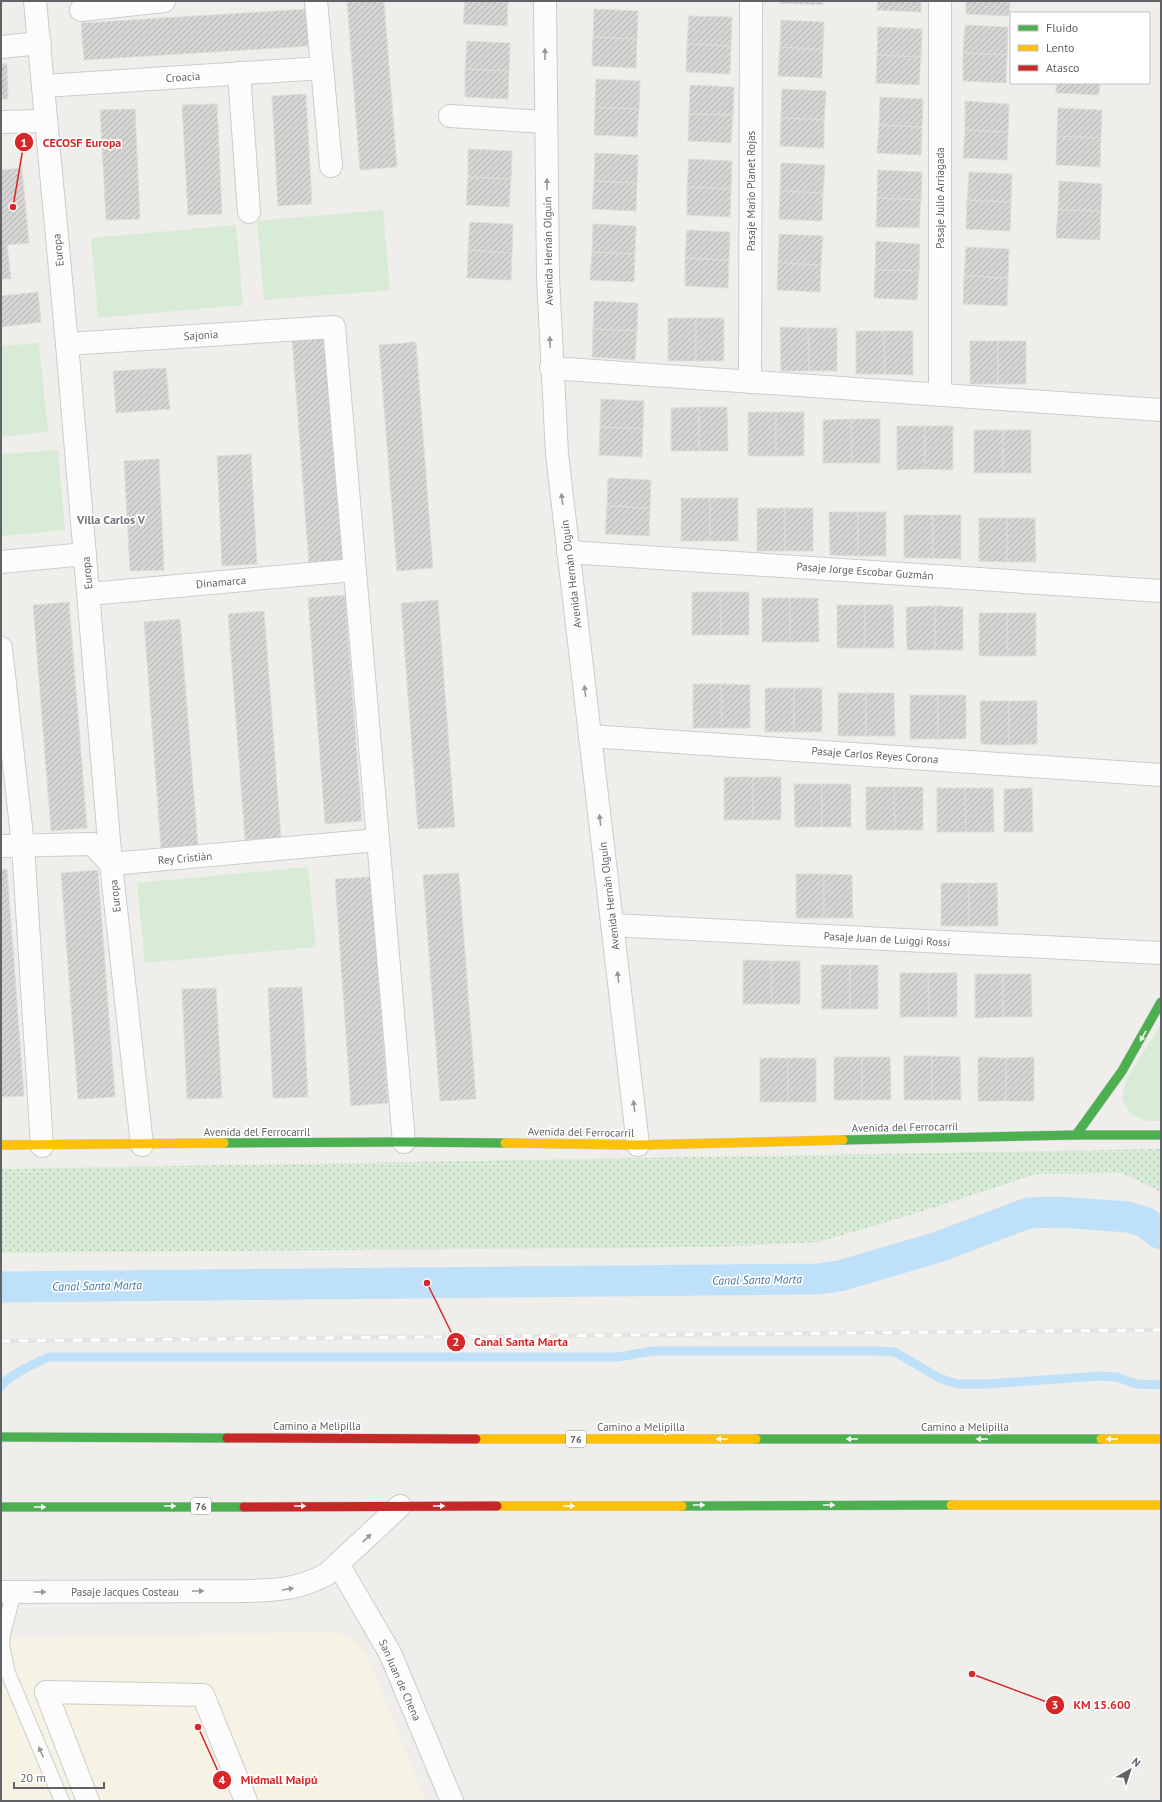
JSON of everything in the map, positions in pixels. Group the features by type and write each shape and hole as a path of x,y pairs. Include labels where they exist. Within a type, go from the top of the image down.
{"main road":[{"path":"1076,1135 1103,1101 1135,1050 1161,1002"},
{"name":"Avenida del Ferrocarril","path":"1,1145 42,1146 404,1142 638,1145 1076,1135 1161,1135"},
{"name":"Camino a Melipilla","path":"1,1437 1161,1439"},
{"name":"76","path":"1,1507 1161,1505"}],"street":[{"name":"Europa","path":"35,1 67,344 111,864 142,1145"},
{"path":"81,10 164,1"},
{"path":"316,1 331,166"},
{"name":"Avenida Hernán Olguín","path":"545,1 545,122 551,368 557,454 638,1145"},
{"name":"Pasaje Mario Planet Rojas","path":"750,382 752,1"},
{"name":"Pasaje Julio Arriagada","path":"940,1 940,394"},
{"path":"1,47 40,43"},
{"name":"Croacia","path":"44,86 322,68"},
{"path":"239,73 249,212"},
{"path":"450,116 545,122"},
{"path":"1,122 46,121"},
{"name":"Sajonia","path":"67,344 334,327 354,570"},
{"path":"551,368 1161,410"},
{"name":"Pasaje Jorge Escobar Guzmán","path":"568,552 1161,591"},
{"path":"1,562 85,554"},
{"path":"354,570 404,1142"},
{"name":"Dinamarca","path":"89,594 354,570"},
{"path":"1,648 23,845 42,1146"},
{"name":"Pasaje Carlos Reyes Corona","path":"590,736 1161,775"},
{"name":"Rey Cristián","path":"111,864 378,840"},
{"path":"1,846 92,844 111,864"},
{"name":"Pasaje Juan de Luiggi Rossi","path":"612,925 1161,953"},
{"path":"338,1564 400,1506"},
{"name":"Pasaje Jacques Costeau","path":"8,1592 288,1590 299,1587 327,1574 338,1564"},
{"name":"San Juan de Chena","path":"338,1564 390,1653 452,1801"},
{"path":"88,1801 46,1692 203,1695 246,1801"}],"lane":[{"path":"8,1592 2,1645 8,1673 62,1801"}],"shaded area":[{"path":"336,1632 352,1639 366,1653 425,1801 1,1801 1,1639"}],"green space":[{"path":"383,210 390,290 264,300 257,221"},
{"path":"236,225 243,305 98,318 91,238"},
{"path":"39,343 48,432 1,437 1,346"},
{"path":"58,450 65,530 1,536 1,454"},
{"path":"308,867 316,947 145,963 137,883"},
{"path":"1161,1024 1161,1121 1146,1121 1130,1114 1122,1099 1125,1082"},
{"path":"1161,1149 1161,1192 1122,1173 1036,1174 917,1213 819,1242 715,1247 1,1253 1,1169"}],"building":[{"path":"347,1 384,1 397,167 360,170"},
{"path":"465,1 508,1 507,26 463,24"},
{"path":"780,1 823,1 823,5 779,3"},
{"path":"878,1 921,1 921,12 877,10"},
{"path":"966,1 1010,1 1009,16 966,14"},
{"path":"308,9 310,46 84,60 81,23"},
{"path":"594,9 638,11 637,39 593,37"},
{"path":"689,16 732,17 731,46 687,44"},
{"path":"781,20 824,22 823,50 780,47"},
{"path":"965,25 1008,27 1007,55 963,53"},
{"path":"878,27 922,29 921,57 877,55"},
{"path":"593,37 637,39 636,68 592,66"},
{"path":"467,41 510,43 509,71 465,69"},
{"path":"687,44 731,46 730,74 686,72"},
{"path":"780,47 823,50 822,78 778,76"},
{"path":"963,53 1007,55 1006,83 963,81"},
{"path":"877,55 921,57 919,85 876,83"},
{"path":"1,64 7,64 8,99 1,99"},
{"path":"465,69 509,71 508,99 465,97"},
{"path":"596,79 640,81 639,109 595,107"},
{"path":"1056,84 1100,84 1099,95 1056,93"},
{"path":"690,85 734,87 733,115 689,114"},
{"path":"782,89 826,91 824,120 781,118"},
{"path":"306,94 312,204 278,206 272,96"},
{"path":"880,97 923,99 922,127 879,125"},
{"path":"965,101 1009,104 1008,132 965,130"},
{"path":"217,104 222,214 188,215 182,105"},
{"path":"595,107 639,109 637,137 594,135"},
{"path":"1058,108 1102,110 1101,138 1057,136"},
{"path":"135,109 140,219 106,220 100,110"},
{"path":"689,114 733,115 731,143 688,141"},
{"path":"781,118 824,120 824,148 780,146"},
{"path":"879,125 922,127 921,155 877,153"},
{"path":"965,130 1008,132 1007,160 963,158"},
{"path":"1057,136 1101,138 1100,167 1056,165"},
{"path":"468,149 512,151 511,179 468,177"},
{"path":"595,153 638,155 637,183 594,181"},
{"path":"689,159 732,161 731,189 687,187"},
{"path":"781,163 825,165 823,193 780,191"},
{"path":"22,168 29,243 7,245 11,279 1,279 1,170"},
{"path":"878,170 922,172 921,200 877,198"},
{"path":"969,172 1012,174 1011,202 967,200"},
{"path":"468,177 511,179 509,207 466,205"},
{"path":"594,181 637,183 636,211 592,209"},
{"path":"1059,181 1102,184 1101,211 1058,210"},
{"path":"687,187 731,189 730,217 687,215"},
{"path":"780,191 823,193 822,221 779,219"},
{"path":"877,198 921,200 919,228 876,227"},
{"path":"967,200 1011,202 1010,231 966,229"},
{"path":"1058,210 1101,211 1100,240 1056,238"},
{"path":"470,222 513,224 512,253 468,250"},
{"path":"593,224 636,226 635,254 592,252"},
{"path":"687,230 730,232 729,260 685,258"},
{"path":"779,234 823,236 821,265 778,263"},
{"path":"876,241 920,244 919,271 875,270"},
{"path":"966,247 1009,249 1008,278 964,276"},
{"path":"468,250 512,253 511,280 467,278"},
{"path":"592,252 635,254 634,282 590,280"},
{"path":"685,258 729,260 728,288 685,286"},
{"path":"778,263 821,265 820,292 777,290"},
{"path":"875,270 919,271 917,300 874,298"},
{"path":"964,276 1008,278 1007,306 963,304"},
{"path":"38,292 41,322 1,327 1,296"},
{"path":"594,301 638,303 637,331 593,329"},
{"path":"668,318 696,318 696,361 668,361"},
{"path":"696,318 724,318 724,361 696,361"},
{"path":"780,327 808,328 809,371 781,371"},
{"path":"808,328 837,328 837,371 809,371"},
{"path":"593,329 637,331 635,360 592,357"},
{"path":"856,331 884,331 885,374 856,374"},
{"path":"884,331 913,331 913,375 885,374"},
{"path":"329,337 346,563 309,565 292,339"},
{"path":"970,341 998,341 998,384 970,384"},
{"path":"998,341 1026,341 1026,384 998,384"},
{"path":"416,342 433,568 397,571 379,345"},
{"path":"166,368 170,409 116,413 113,371"},
{"path":"601,399 644,401 643,429 600,427"},
{"path":"699,407 699,451 671,451 671,408"},
{"path":"699,407 727,407 728,451 699,451"},
{"path":"748,412 776,412 776,456 748,456"},
{"path":"776,412 804,412 804,456 776,456"},
{"path":"851,419 852,463 823,463 823,420"},
{"path":"851,419 880,419 880,463 852,463"},
{"path":"897,426 925,426 925,469 897,470"},
{"path":"925,426 953,426 953,470 925,469"},
{"path":"600,427 643,429 642,457 599,455"},
{"path":"974,430 1003,430 1003,473 974,473"},
{"path":"1003,430 1031,430 1031,473 1003,473"},
{"path":"251,454 257,564 222,566 217,456"},
{"path":"159,459 164,570 130,571 124,461"},
{"path":"608,478 651,480 650,508 607,506"},
{"path":"681,498 710,498 710,541 681,541"},
{"path":"710,498 738,498 738,541 710,541"},
{"path":"607,506 650,508 649,536 605,534"},
{"path":"757,508 785,508 785,551 757,551"},
{"path":"785,508 813,508 813,551 785,551"},
{"path":"829,512 858,512 858,556 830,555"},
{"path":"858,512 886,512 886,556 858,556"},
{"path":"904,515 933,515 933,558 904,558"},
{"path":"933,515 961,515 961,559 933,558"},
{"path":"979,518 1007,518 1007,562 979,561"},
{"path":"1007,518 1035,518 1036,562 1007,562"},
{"path":"692,592 720,592 721,635 692,635"},
{"path":"720,592 749,592 749,635 721,635"},
{"path":"345,595 362,821 325,824 308,598"},
{"path":"762,598 790,598 790,642 762,642"},
{"path":"790,598 818,598 819,642 790,642"},
{"path":"438,600 455,827 418,829 401,603"},
{"path":"69,602 87,828 51,831 33,605"},
{"path":"837,605 865,605 865,648 837,648"},
{"path":"865,605 893,605 894,648 865,648"},
{"path":"935,606 935,650 907,650 906,607"},
{"path":"935,606 963,607 963,650 935,650"},
{"path":"264,611 281,838 245,840 228,614"},
{"path":"979,613 1007,613 1008,656 979,656"},
{"path":"1007,613 1036,613 1036,656 1008,656"},
{"path":"180,619 198,846 161,848 144,622"},
{"path":"693,684 721,684 722,728 693,728"},
{"path":"721,684 750,685 750,728 722,728"},
{"path":"765,688 794,688 794,732 765,732"},
{"path":"794,688 822,688 822,732 794,732"},
{"path":"838,693 866,693 866,736 838,736"},
{"path":"866,693 894,693 895,736 866,736"},
{"path":"910,695 938,695 938,739 910,739"},
{"path":"938,695 966,695 966,739 938,739"},
{"path":"980,701 1009,701 1009,745 981,744"},
{"path":"1009,701 1037,701 1037,744 1009,745"},
{"path":"724,777 753,777 753,820 724,820"},
{"path":"753,777 781,777 781,820 753,820"},
{"path":"794,784 822,784 822,827 795,827"},
{"path":"822,784 851,784 851,827 822,827"},
{"path":"866,787 894,787 895,830 866,830"},
{"path":"894,787 923,787 923,830 895,830"},
{"path":"937,788 965,788 966,832 937,832"},
{"path":"965,788 993,788 994,832 966,832"},
{"path":"1032,788 1033,832 1004,832 1004,789"},
{"path":"7,869 24,1096 1,1097 1,870"},
{"path":"98,870 115,1097 78,1099 61,873"},
{"path":"459,873 476,1099 440,1101 423,875"},
{"path":"796,874 824,874 824,918 796,918"},
{"path":"824,874 852,875 853,918 824,918"},
{"path":"371,877 388,1103 351,1106 335,879"},
{"path":"941,883 969,883 969,926 941,926"},
{"path":"969,883 997,883 998,926 969,926"},
{"path":"743,960 771,961 772,1004 743,1004"},
{"path":"771,961 800,961 800,1004 772,1004"},
{"path":"821,965 850,965 850,1009 822,1009"},
{"path":"850,965 878,965 878,1009 850,1009"},
{"path":"900,973 928,973 929,1017 900,1017"},
{"path":"928,973 957,973 957,1017 929,1017"},
{"path":"975,974 1003,974 1003,1017 975,1018"},
{"path":"1003,974 1031,974 1032,1017 1003,1017"},
{"path":"302,987 308,1097 273,1098 268,988"},
{"path":"216,988 222,1098 187,1099 182,989"},
{"path":"904,1056 932,1056 932,1100 904,1100"},
{"path":"932,1056 960,1057 961,1100 932,1100"},
{"path":"834,1057 862,1057 862,1100 834,1100"},
{"path":"862,1057 890,1057 891,1100 862,1100"},
{"path":"978,1057 1006,1058 1006,1101 978,1101"},
{"path":"1034,1057 1034,1101 1006,1101 1006,1058"},
{"path":"760,1058 788,1058 788,1102 760,1102"},
{"path":"788,1058 816,1058 816,1102 788,1102"}],"waterway":[{"name":"Canal Santa Marta","path":"1,1287 818,1279 839,1276 938,1247 1028,1213 1058,1212 1128,1217 1145,1222 1161,1234"},
{"path":"1,1387 9,1378 49,1357 618,1357 652,1351 895,1352 939,1378 957,1384 987,1384 1099,1376 1117,1377 1136,1384 1161,1385"}],"railway":[{"path":"1,1341 1161,1330"}],"traffic: fast":[{"path":"1076,1135 1122,1071 1161,1002"},
{"path":"843,1140 1076,1135 1161,1135"},
{"path":"224,1143 505,1143"},
{"path":"1,1437 227,1438"},
{"path":"756,1439 1101,1439"},
{"path":"682,1506 951,1505"},
{"path":"1,1507 244,1507"}],"traffic: slow":[{"path":"505,1143 638,1145 843,1140"},
{"path":"1,1145 224,1143"},
{"path":"476,1439 756,1439"},
{"path":"1101,1439 1161,1439"},
{"path":"951,1505 1161,1505"},
{"path":"497,1506 682,1506"}],"traffic: jam":[{"path":"227,1438 476,1439"},
{"path":"244,1507 497,1506"}],"place":[{"name":"CECOSF Europa","path":"13,207"},
{"name":"Canal Santa Marta","path":"427,1283"},
{"name":"KM 15.600","path":"972,1674"},
{"name":"Midmall Maipú","path":"198,1727"}],"district":[{"name":"Villa Carlos V","path":"111,520"}]}
